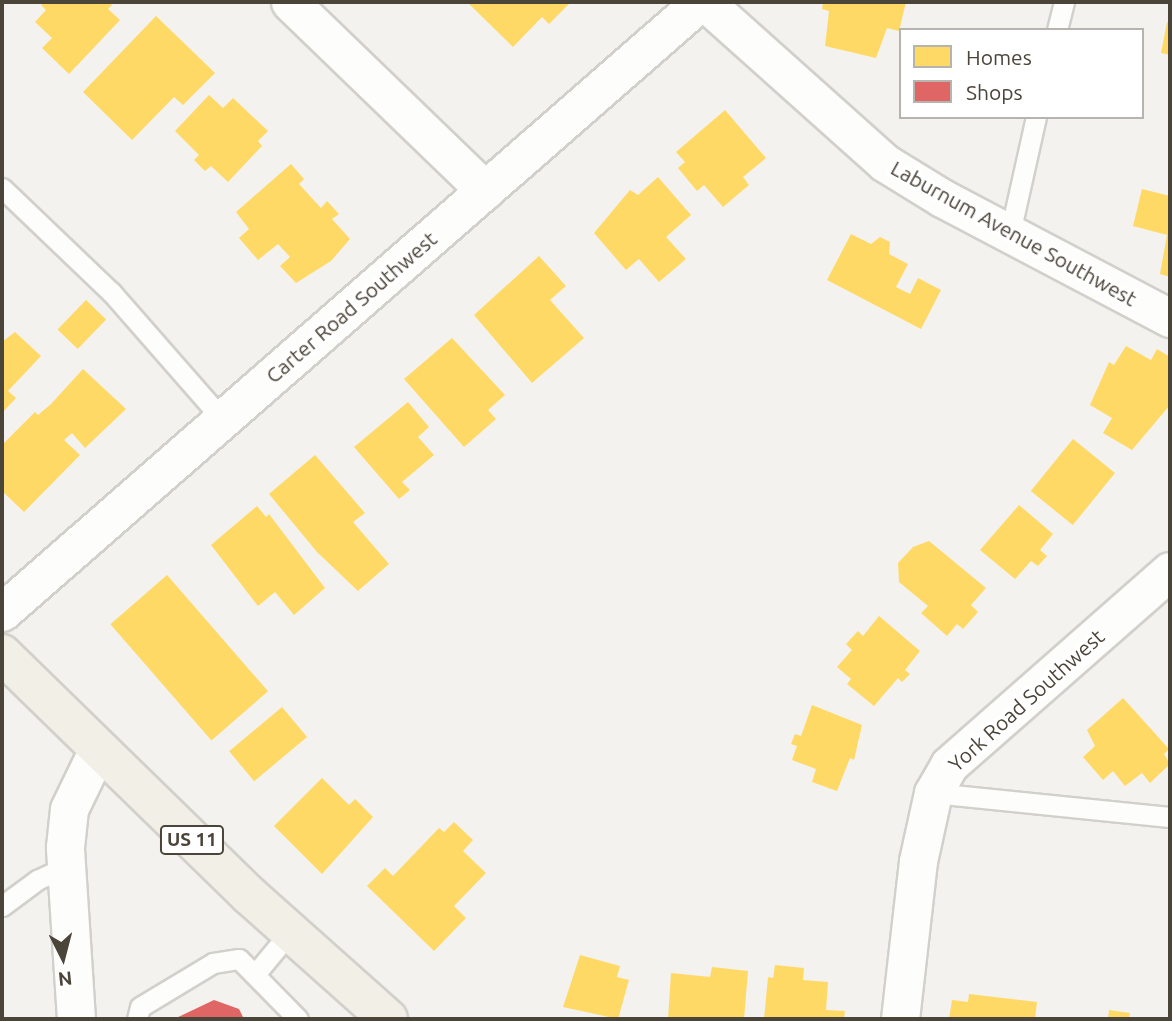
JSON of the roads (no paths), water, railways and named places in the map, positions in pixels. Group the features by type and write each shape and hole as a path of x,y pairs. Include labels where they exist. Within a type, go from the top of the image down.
{"main road":[{"name":"US 11","path":"2,654 290,932 388,1019"}],"street":[{"path":"290,2 485,190"},
{"name":"Carter Road Southwest","path":"2,612 702,2"},
{"name":"Laburnum Avenue Southwest","path":"702,2 885,163 1170,318"},
{"name":"York Road Southwest","path":"900,1019 918,861 933,793 948,765 1170,571"},
{"path":"76,1019 67,866 69,809 98,749"}],"lane":[{"path":"1057,28 1063,2"},
{"path":"1010,233 1036,119"},
{"path":"2,188 111,292 222,419"},
{"path":"933,793 1170,817"},
{"path":"2,906 37,880 67,866"},
{"path":"256,973 290,932"},
{"path":"137,1019 139,1007 213,962 239,958 298,1019"}]}
